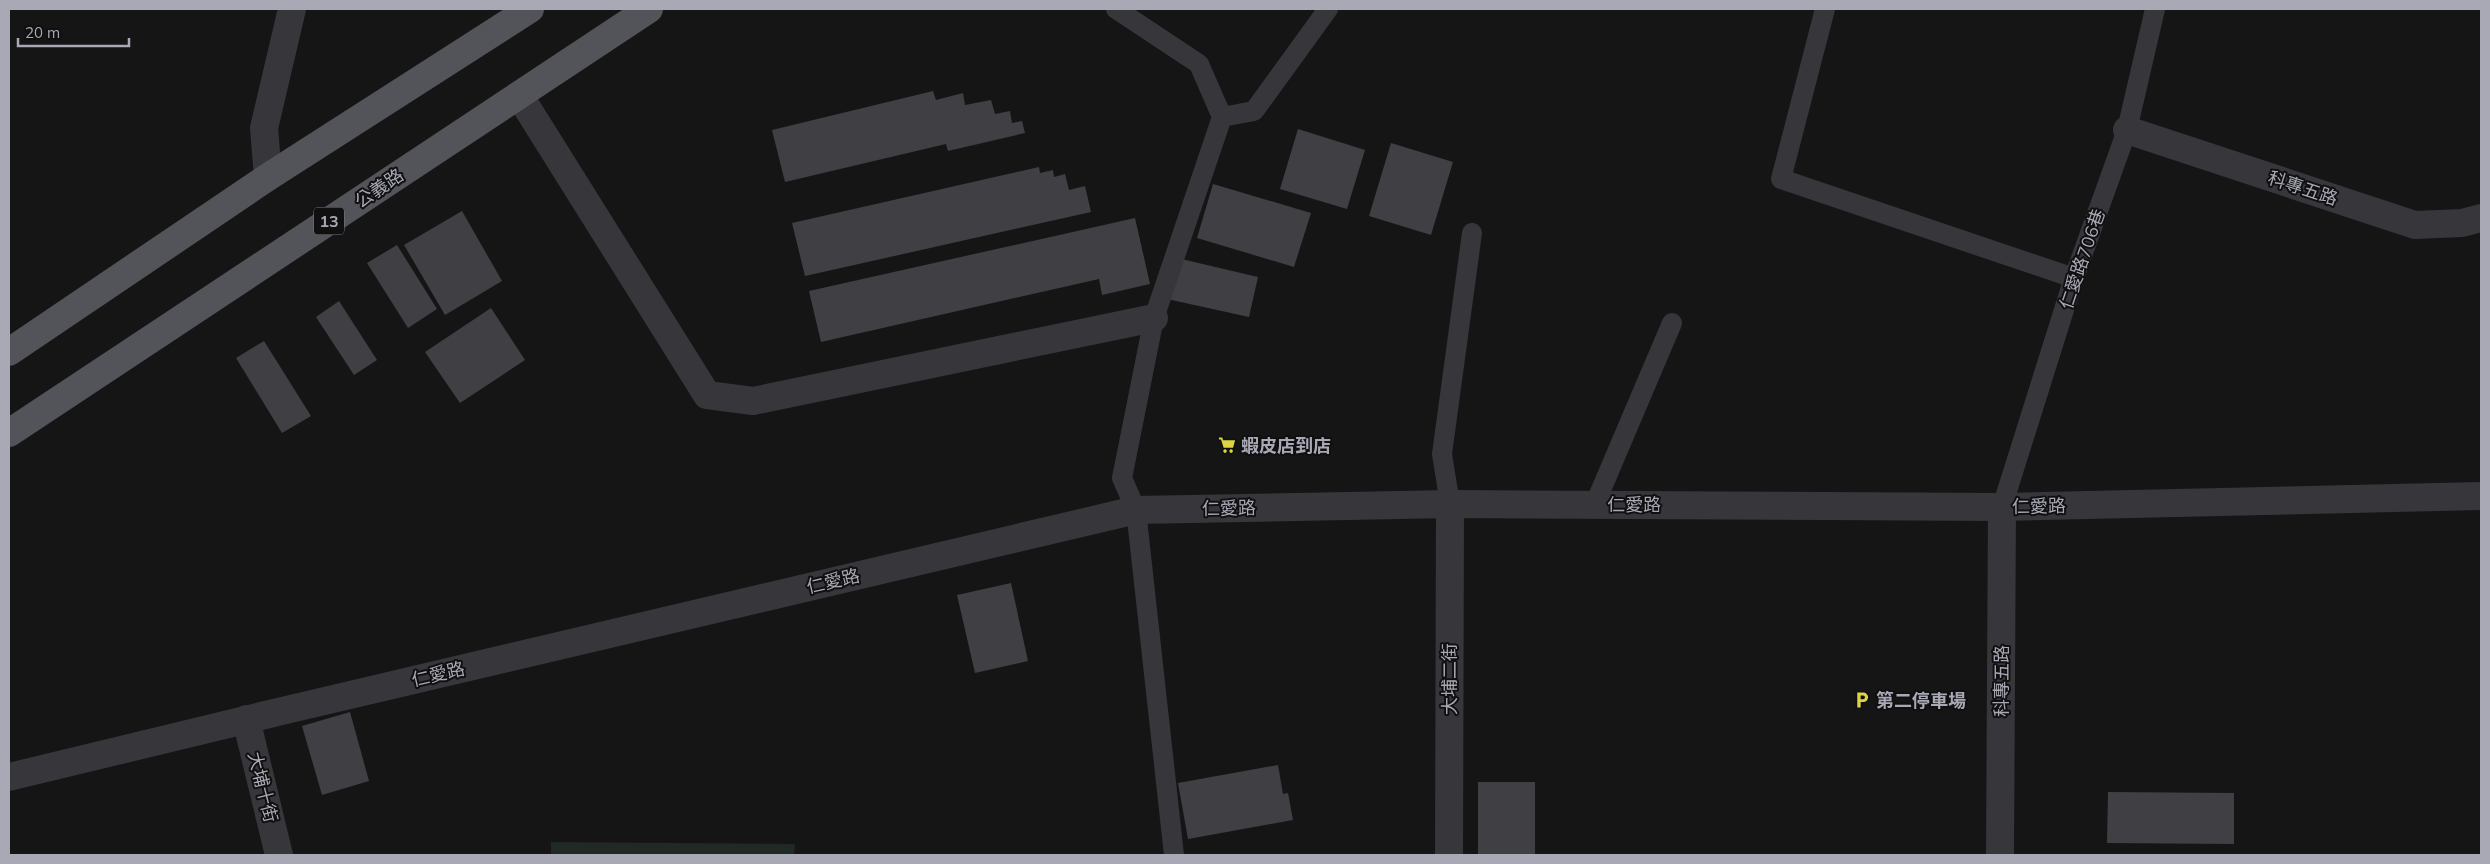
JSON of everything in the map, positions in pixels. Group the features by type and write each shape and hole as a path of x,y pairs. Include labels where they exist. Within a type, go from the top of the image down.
{"main road":[{"path":"9,352 268,177 530,9"},
{"name":"公義路","path":"9,433 649,9"}],"street":[{"path":"268,177 264,128 292,9"},
{"path":"519,95 707,395 753,401 1154,318"},
{"name":"科專五路","path":"2127,130 2415,225 2462,223 2481,218"},
{"name":"仁愛路","path":"9,777 246,719 1136,510 1450,504 2002,507 2481,496"},
{"name":"大埔二街","path":"1449,855 1450,504"},
{"name":"科專五路","path":"2000,855 2002,507"},
{"name":"大埔十街","path":"246,719 279,855"}],"lane":[{"path":"1116,9 1199,64 1222,117 1154,318 1122,478 1136,510 1174,855"},
{"path":"1222,117 1254,111 1328,9"},
{"path":"1826,9 1781,179 2074,278"},
{"name":"仁愛路706巷","path":"2002,507 2074,278 2127,130 2155,9"},
{"path":"1450,504 1442,454 1472,233"},
{"path":"1594,504 1672,323"}],"shaded area":[{"path":"551,842 795,844 794,855 551,855"}],"building":[{"path":"933,91 936,100 963,93 965,105 991,100 995,114 1010,111 1012,123 1022,121 1025,133 948,151 946,144 785,182 772,130"},
{"path":"1298,129 1365,150 1347,209 1280,189"},
{"path":"1391,143 1453,162 1431,235 1369,216"},
{"path":"1039,167 1040,173 1053,170 1054,177 1065,174 1069,190 1085,186 1091,212 805,276 792,223"},
{"path":"1213,184 1311,213 1294,267 1197,238"},
{"path":"462,211 502,281 445,315 404,245"},
{"path":"1135,218 1150,284 1102,295 1099,279 821,342 809,291"},
{"path":"397,245 437,309 408,328 367,263"},
{"path":"1177,258 1258,277 1249,317 1167,299"},
{"path":"339,301 377,360 354,375 316,317"},
{"path":"491,308 525,360 460,403 425,352"},
{"path":"264,341 311,416 282,433 236,358"},
{"path":"1011,583 1028,661 975,673 957,595"},
{"path":"350,712 369,781 322,795 302,726"},
{"path":"1278,765 1283,794 1288,793 1293,820 1188,839 1178,783"},
{"path":"1478,782 1535,782 1535,855 1478,855"},
{"path":"2108,792 2234,793 2234,844 2107,843"}],"place":[{"name":"蝦皮店到店","path":"1227,445"},
{"name":"第二停車場","path":"1862,700"}]}
